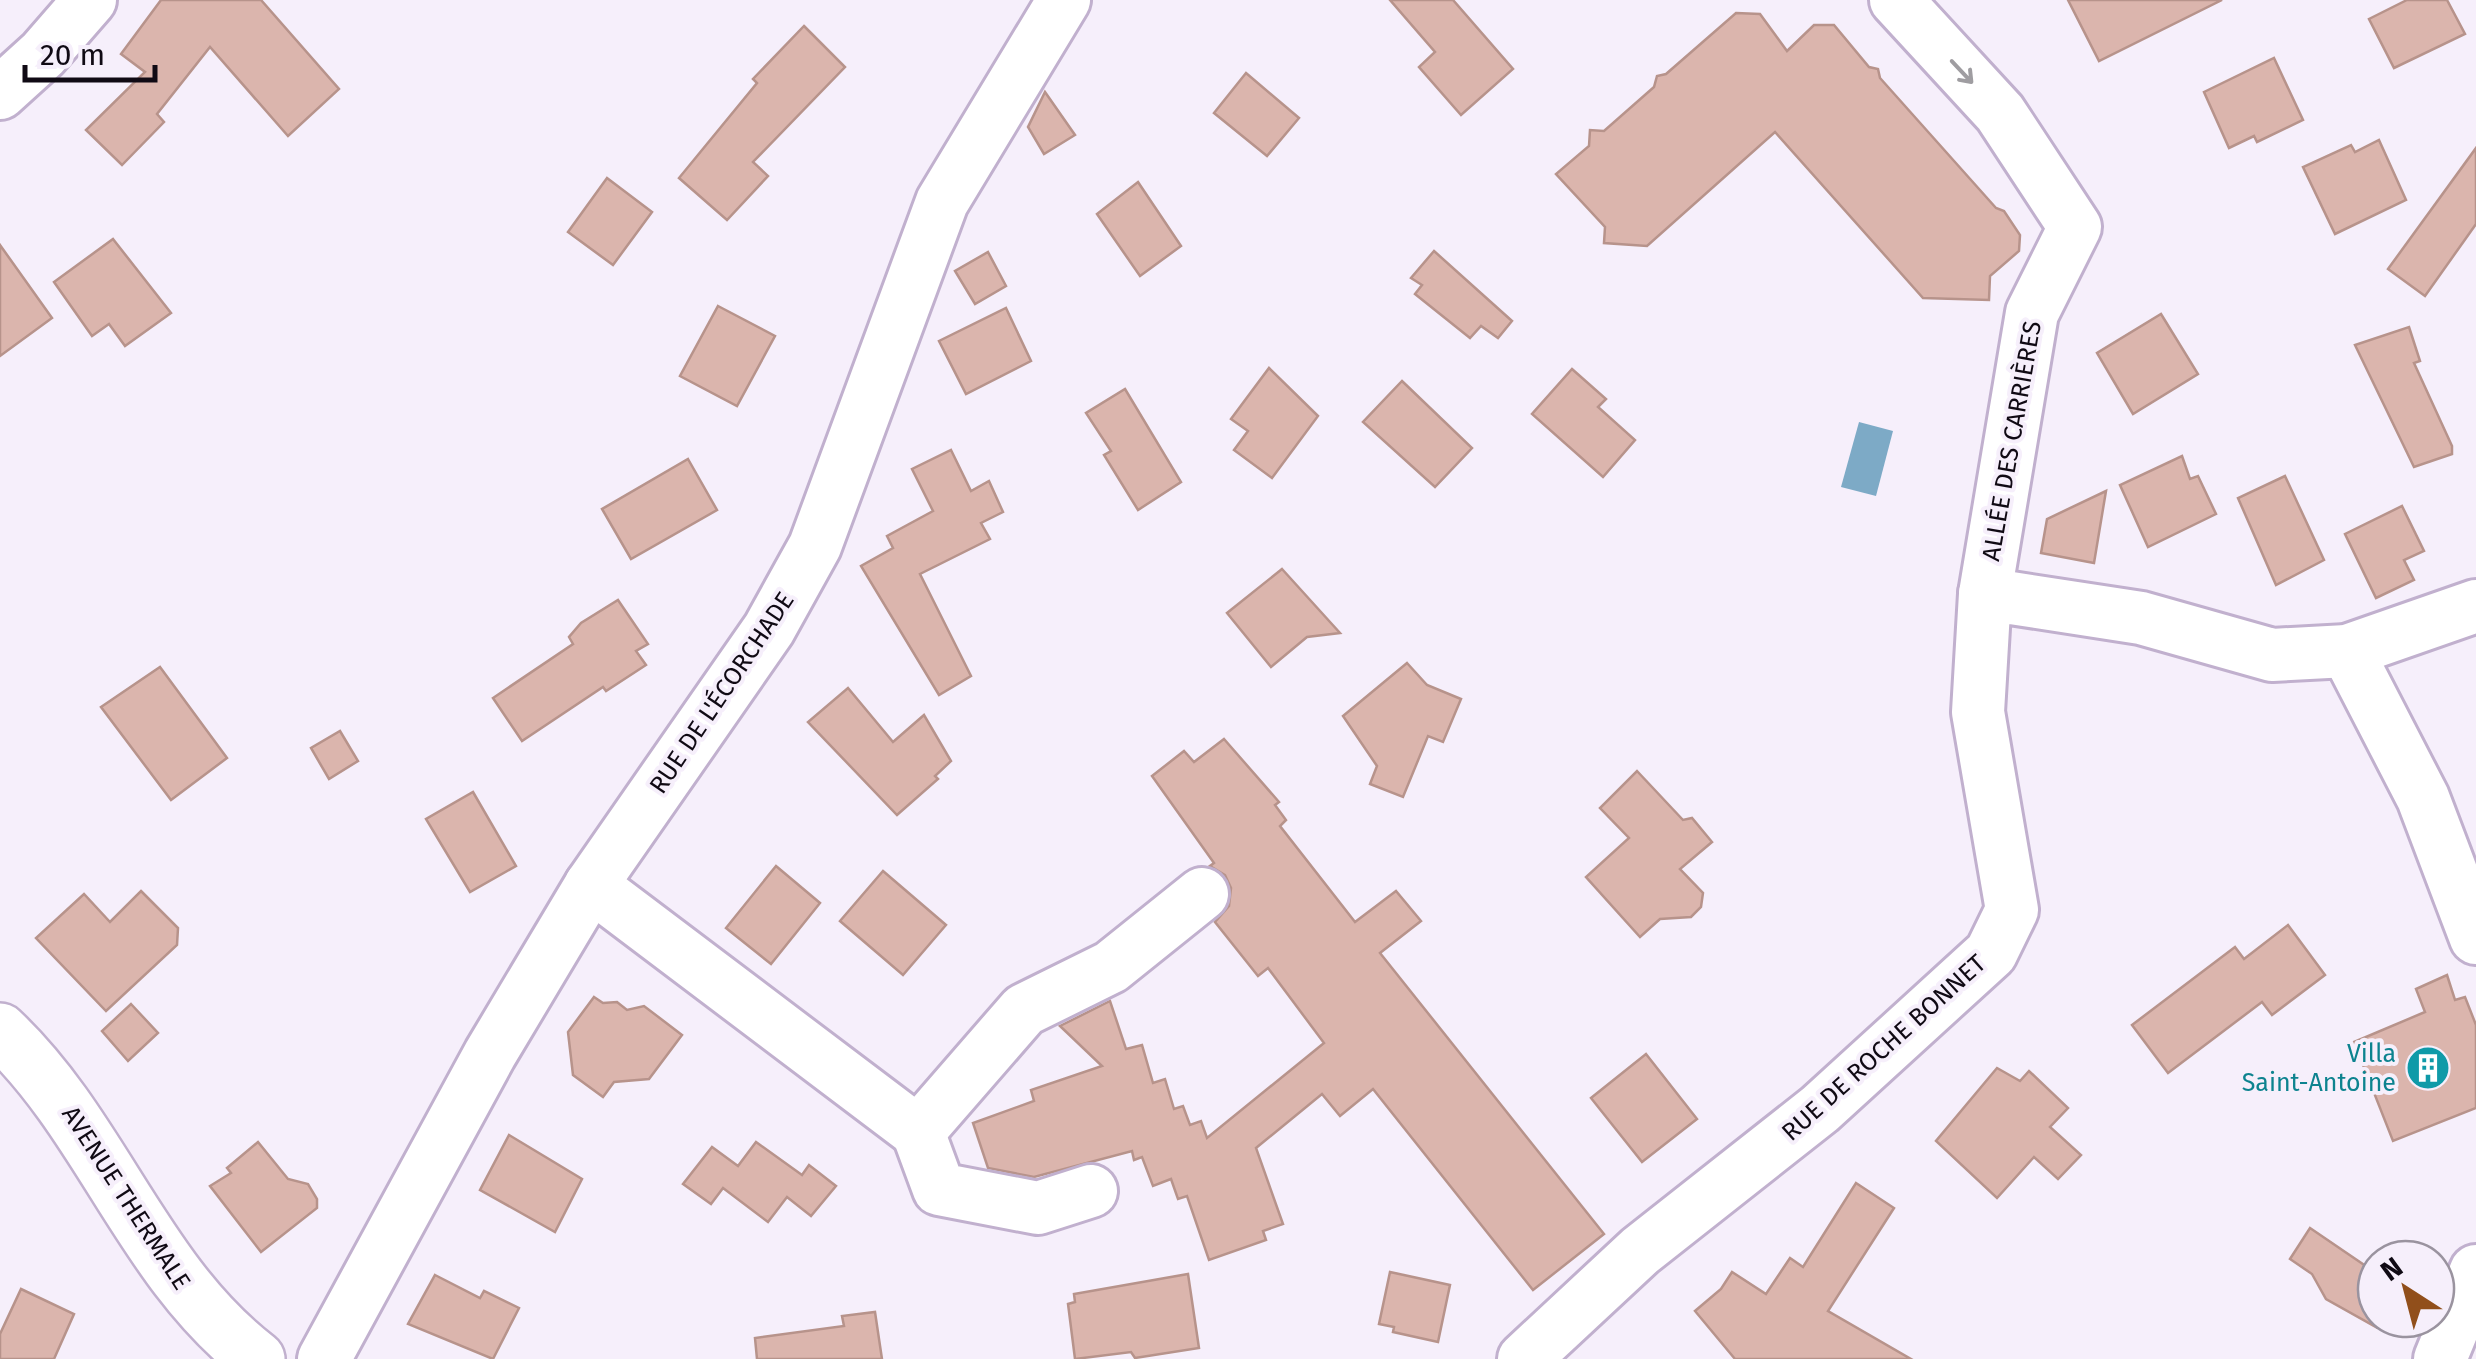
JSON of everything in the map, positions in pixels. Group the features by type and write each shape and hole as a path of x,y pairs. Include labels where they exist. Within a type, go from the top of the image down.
{"main road":[{"name":"AVENUE THERMALE","path":"0,1030 57,1092 185,1290 257,1359"}],"street":[{"path":"0,94 43,54 90,0"},
{"name":"RUE DE L'ÉCORCHADE","path":"324,1359 490,1054 591,885 768,630 815,546 942,202 1064,0"},
{"name":"ALLÉE DES CARRIÈRES","path":"1896,0 2000,113 2075,227 2032,313 1985,594"},
{"path":"1985,594 2141,618 2272,656 2347,651 2476,606"},
{"name":"RUE DE ROCHE BONNET","path":"1524,1359 1640,1252 1820,1109 1991,953 2012,910 1978,712 1985,594"},
{"path":"2347,651 2424,798 2476,938"},
{"path":"591,885 918,1132 940,1189 1038,1208 1091,1191"},
{"path":"918,1132 1024,1010 1111,968 1202,894"},
{"path":"2440,1359 2476,1271"}],"water":[{"path":"1859,422 1893,431 1876,496 1841,487"}],"building":[{"path":"161,0 261,0 339,89 288,136 210,47 157,114 164,122 122,165 86,130 145,72 121,54"},
{"path":"1390,0 1453,0 1513,69 1461,115 1419,67 1435,52"},
{"path":"2068,0 2222,0 2099,61"},
{"path":"2407,0 2447,0 2465,34 2394,68 2369,19"},
{"path":"1736,13 1760,14 1787,51 1814,25 1834,25 1869,67 1878,69 1880,78 1996,208 2004,211 2020,235 2019,251 1990,276 1989,300 1923,298 1775,132 1647,246 1604,243 1605,227 1556,174 1589,146 1590,130 1604,131 1654,87 1657,76 1666,74"},
{"path":"804,26 845,67 753,162 768,176 727,220 679,178 757,83 753,79"},
{"path":"2274,58 2303,120 2257,142 2254,136 2229,148 2204,92"},
{"path":"1246,73 1299,118 1267,156 1214,113"},
{"path":"1045,92 1075,135 1044,154 1028,127"},
{"path":"2379,140 2406,200 2335,234 2303,167 2351,145 2355,152"},
{"path":"2476,148 2476,224 2425,296 2388,269"},
{"path":"607,178 652,212 613,265 568,232"},
{"path":"1138,182 1181,246 1140,276 1097,214"},
{"path":"113,239 171,313 125,346 109,324 92,336 54,282"},
{"path":"0,245 52,318 0,356"},
{"path":"1434,251 1512,321 1498,338 1481,326 1470,338 1415,294 1422,285 1411,278"},
{"path":"988,252 1006,286 975,304 955,271"},
{"path":"718,306 775,336 737,406 680,376"},
{"path":"1006,308 1031,361 966,394 939,341"},
{"path":"2161,314 2198,374 2133,414 2097,353"},
{"path":"2409,327 2420,361 2414,363 2452,446 2452,454 2414,467 2355,345"},
{"path":"1269,368 1318,416 1272,478 1234,450 1248,431 1231,419"},
{"path":"1572,369 1606,399 1598,407 1635,440 1603,477 1532,414"},
{"path":"1402,381 1472,448 1435,487 1363,422"},
{"path":"1125,389 1181,482 1138,510 1104,455 1111,451 1086,413"},
{"path":"951,450 971,491 989,481 1003,512 981,523 990,539 920,574 971,676 939,695 861,566 893,548 887,536 933,511 912,469"},
{"path":"2182,456 2190,479 2198,476 2216,514 2148,547 2120,485"},
{"path":"688,459 717,510 631,559 602,509"},
{"path":"2285,476 2324,560 2276,585 2238,498"},
{"path":"2106,491 2094,563 2041,553 2047,519"},
{"path":"2402,506 2424,551 2404,560 2414,580 2376,598 2345,534"},
{"path":"1282,569 1340,633 1307,637 1271,667 1227,613"},
{"path":"618,600 648,644 636,651 646,665 606,691 603,687 522,741 493,698 573,644 569,637 581,623"},
{"path":"1407,663 1427,685 1461,699 1443,742 1428,736 1403,797 1370,784 1377,766 1343,716"},
{"path":"160,667 227,758 171,800 101,707"},
{"path":"848,688 893,742 924,715 951,761 935,776 938,779 897,815 808,722"},
{"path":"340,731 358,761 329,779 311,748"},
{"path":"1224,739 1279,802 1275,805 1286,820 1280,826 1355,922 1396,891 1421,921 1380,953 1604,1234 1533,1290 1373,1089 1340,1116 1322,1094 1256,1148 1283,1224 1263,1231 1266,1240 1209,1260 1187,1196 1178,1199 1171,1179 1153,1186 1142,1157 1134,1160 1132,1151 1034,1177 988,1168 973,1123 1034,1101 1031,1090 1102,1066 1060,1026 1110,1001 1126,1049 1142,1045 1153,1083 1165,1079 1174,1109 1183,1106 1190,1125 1201,1121 1207,1138 1324,1043 1268,968 1258,976 1215,922 1229,906 1231,888 1225,875 1210,866 1214,863 1152,776 1184,751 1194,762"},
{"path":"1637,771 1683,820 1692,818 1712,842 1680,869 1703,893 1701,907 1691,917 1660,919 1640,937 1586,877 1629,838 1600,808"},
{"path":"473,792 516,866 470,892 426,819"},
{"path":"776,866 820,903 771,964 726,928"},
{"path":"883,871 946,925 903,975 840,921"},
{"path":"141,891 178,928 177,945 106,1011 36,938 84,894 110,922"},
{"path":"2288,925 2325,975 2272,1015 2262,1002 2168,1073 2132,1025 2235,947 2244,959"},
{"name":"Villa Saint-Antoine","path":"2447,975 2455,1000 2465,997 2476,1025 2476,1108 2393,1141 2354,1042 2425,1012 2416,989"},
{"path":"594,997 603,1003 617,1002 627,1010 644,1006 682,1035 649,1079 614,1082 603,1097 573,1075 568,1032"},
{"path":"131,1004 158,1033 128,1061 102,1031"},
{"path":"1646,1054 1697,1119 1642,1162 1591,1098"},
{"path":"1997,1068 2020,1081 2029,1071 2068,1108 2050,1127 2081,1155 2058,1179 2034,1157 1997,1198 1936,1141"},
{"path":"509,1135 582,1179 555,1232 480,1190"},
{"path":"258,1142 288,1179 308,1184 317,1199 317,1208 261,1252 210,1186 231,1173 227,1168"},
{"path":"756,1142 802,1175 809,1165 836,1186 811,1216 787,1197 768,1222 723,1188 711,1204 683,1184 712,1147 738,1166"},
{"path":"1856,1183 1894,1208 1828,1311 1911,1359 1735,1359 1695,1311 1721,1289 1732,1272 1766,1294 1790,1258 1803,1267"},
{"path":"2310,1228 2356,1259 2356,1316 2326,1299 2312,1274 2290,1259"},
{"path":"1390,1272 1450,1285 1438,1342 1393,1332 1394,1327 1379,1324"},
{"path":"1188,1274 1199,1348 1135,1358 1131,1352 1075,1359 1068,1304 1075,1302 1074,1294"},
{"path":"435,1275 480,1298 484,1291 519,1308 493,1359 408,1324"},
{"path":"21,1289 74,1314 54,1359 0,1359 0,1334"},
{"path":"875,1312 882,1359 757,1359 755,1338 844,1326 842,1316"}],"place":[{"name":"Villa Saint-Antoine","path":"2428,1068"}]}
